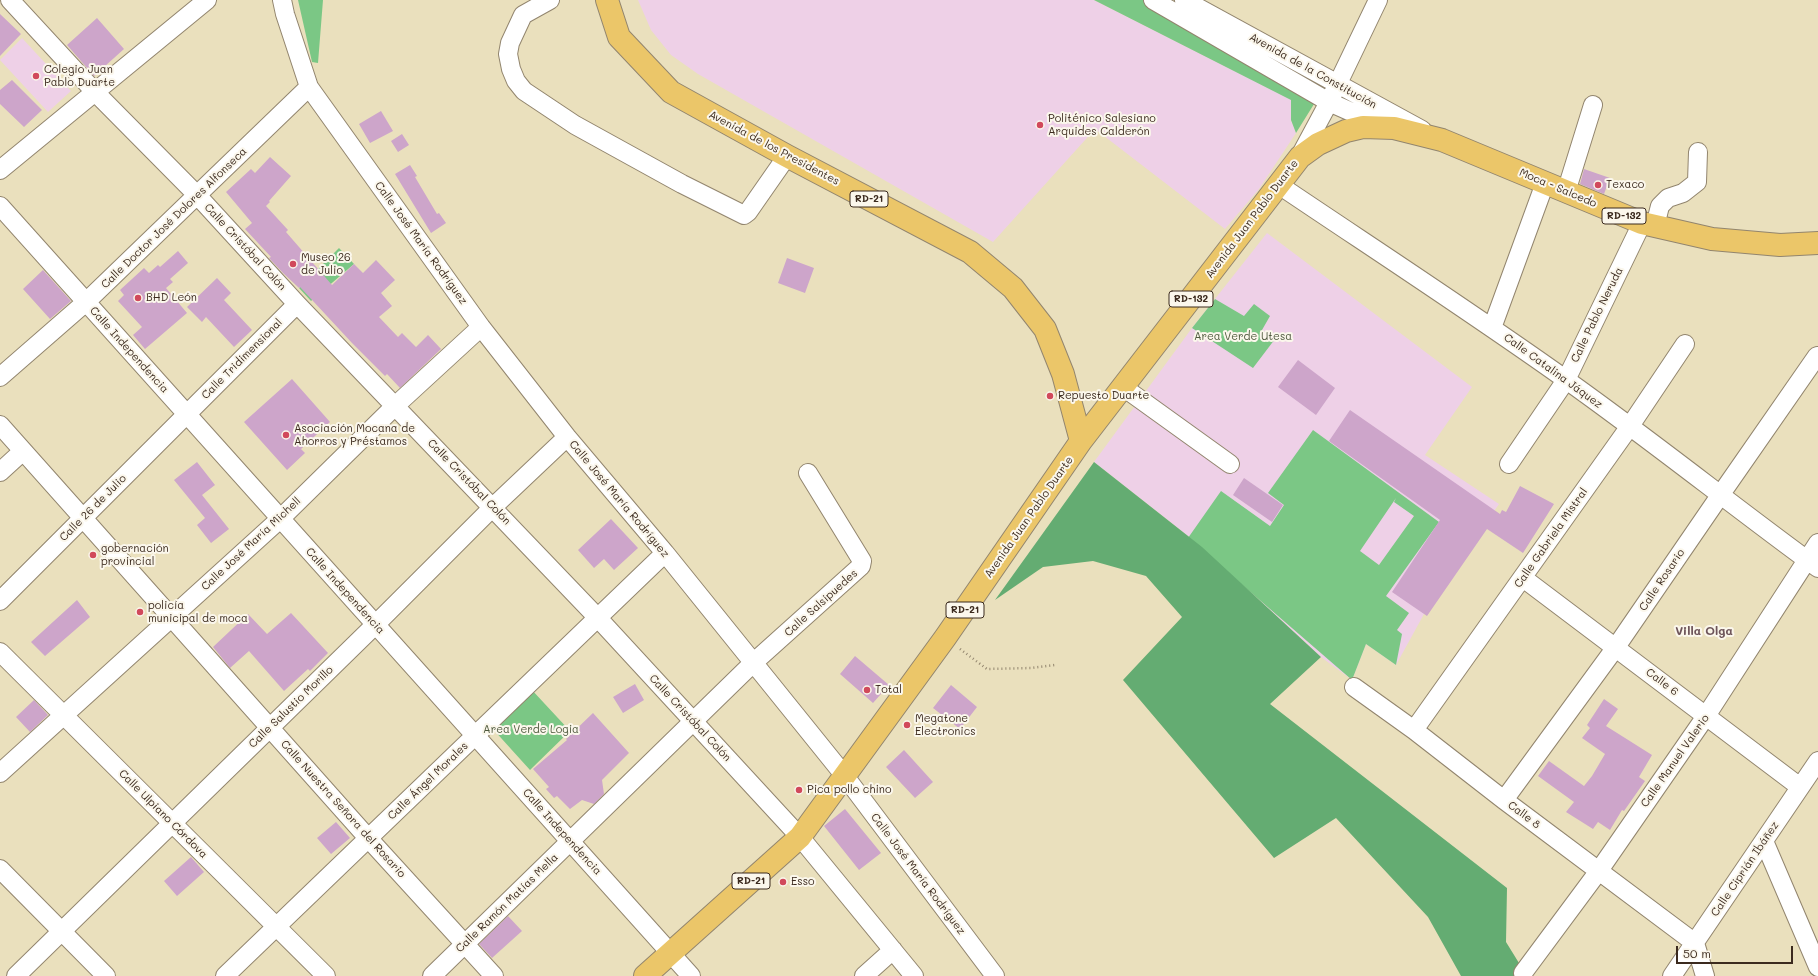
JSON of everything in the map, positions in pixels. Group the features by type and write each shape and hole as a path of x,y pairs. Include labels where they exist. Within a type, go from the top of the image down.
{"main road":[{"name":"Avenida de los Presidentes","path":"607,0 619,37 671,92 787,156 970,252 1013,288 1045,329 1063,374 1081,441"},
{"name":"Avenida Juan Pablo Duarte","path":"645,976 800,836 945,638 1081,441 1300,157 1318,144 1346,131 1363,126 1383,126 1442,140"},
{"name":"Moca - Salcedo","path":"1442,140 1566,192 1649,224 1712,239 1780,245 1818,244"}],"street":[{"name":"Calle Cristóbal Colón","path":"10,0 95,92 197,195 298,304 597,617 800,836 914,976"},
{"path":"0,170 207,0"},
{"name":"Calle José María Rodríguez","path":"282,0 285,14 309,87 481,327 567,437 665,553 844,775 995,976"},
{"path":"550,0 526,13 522,17 510,43 508,54 511,69 520,87 527,94 549,109 682,184 744,215 748,212 787,156"},
{"name":"Avenida de la Constitución","path":"1153,0 1329,102 1383,126"},
{"name":"Avenida de la Constitución","path":"1184,0 1337,85 1442,140"},
{"path":"1300,157 1329,102 1378,0"},
{"name":"Calle Doctor José Dolores Alfonseca","path":"0,377 86,302 309,87"},
{"path":"1566,192 1593,105"},
{"name":"Calle Pablo Neruda","path":"1509,464 1566,380 1660,206 1668,198 1683,194 1697,182 1698,152"},
{"path":"1492,328 1545,183"},
{"name":"Calle Catalina Jáquez","path":"1279,185 1492,328 1566,380 1721,494 1812,564"},
{"name":"Calle Independencia","path":"0,206 690,976"},
{"name":"Calle Tridimensional","path":"186,414 298,304"},
{"name":"Calle José María Michell","path":"0,773 280,518 395,406 481,327"},
{"name":"Calle Gabriela Mistral","path":"1414,730 1630,426 1685,344"},
{"name":"Calle Rosario","path":"1504,800 1616,647 1817,356"},
{"path":"1123,387 1230,464"},
{"name":"Calle 26 de Julio","path":"0,601 186,414"},
{"name":"Calle Nuestra Señora del Rosario","path":"0,425 368,838 494,976"},
{"name":"Calle Salustio Morillo","path":"16,976 375,625 493,507 567,437"},
{"path":"0,472 23,451"},
{"name":"Calle Salsipuedes","path":"753,663 855,572 862,564 808,473"},
{"name":"Calle Manuel Valerio","path":"1523,973 1598,872 1812,564 1818,543"},
{"name":"Calle Ángel Morales","path":"225,976 665,553"},
{"name":"Calle 6","path":"1523,578 1800,787"},
{"name":"Calle Ulpiano Córdova","path":"0,652 326,976"},
{"name":"Calle Ramón Matías Mella","path":"432,976 753,663"},
{"name":"Calle 8","path":"1354,687 1414,730 1598,872 1695,943"},
{"name":"Calle Ciprián Ibáñez","path":"1672,976 1818,761"},
{"path":"1764,841 1818,967"},
{"path":"0,869 106,976"},
{"path":"1695,943 1705,976"},
{"path":"864,976 893,950"}],"path":[{"path":"945,638 986,669 1031,668 1055,665"}],"shaded area":[{"name":"Politénico Salesiano Arquides Calderón","path":"638,0 1094,0 1292,100 1291,120 1296,133 1259,189 1225,229 1095,129 993,242 698,74 671,55 651,30"},
{"name":"Colegio Juan Pablo Duarte","path":"22,38 71,91 48,112 0,60"},
{"path":"1267,233 1472,387 1425,455 1499,504 1424,614 1396,665 1366,644 1352,680 1321,657 1202,547 1094,462 1192,328"}],"green space":[{"path":"298,0 323,0 318,63 312,62"},
{"path":"1094,0 1153,0 1319,96 1296,133 1291,120 1291,100"},
{"path":"339,248 354,264 311,301 299,288"},
{"name":"Area Verde Utesa","path":"1215,299 1244,316 1254,304 1270,316 1262,330 1275,339 1253,368 1192,328"},
{"path":"1313,430 1439,522 1386,596 1409,613 1397,630 1402,634 1396,665 1366,644 1352,680 1188,538 1221,491 1270,526 1284,505 1268,493","holes":["1396,498 1394,502 1414,516 1379,565 1360,551"]},
{"path":"1094,462 1202,547 1321,657 1270,704 1507,888 1506,942 1527,976 1461,976 1428,917 1336,818 1274,858 1123,680 1182,617 1146,576 1093,561 1043,567 995,600"},
{"name":"Area Verde Logia","path":"531,689 570,731 530,770 492,728"}],"building":[{"path":"0,14 21,34 0,56"},
{"path":"97,18 124,49 94,76 67,45"},
{"path":"12,80 42,110 24,127 0,104 0,90"},
{"path":"381,111 393,131 370,143 359,124"},
{"path":"402,134 409,145 398,152 391,141"},
{"path":"270,157 291,176 266,206 288,230 286,232 332,285 354,264 363,273 376,260 395,280 381,293 392,306 379,317 398,337 402,333 416,347 428,335 441,349 400,388 387,374 385,376 300,287 299,288 283,273 269,258 271,257 245,229 252,223 226,192 251,169 255,173"},
{"path":"410,165 417,176 415,177 437,214 439,213 446,223 431,233 395,174"},
{"path":"1584,169 1610,178 1604,194 1580,184"},
{"path":"178,251 188,263 170,279 173,282 166,288 187,313 145,349 133,335 142,327 118,301 124,295 120,290 144,268 149,273 158,265 160,267"},
{"path":"787,258 814,268 805,293 778,283"},
{"path":"43,270 71,301 50,319 23,289"},
{"path":"217,278 231,293 224,300 252,330 234,347 206,317 202,322 187,307"},
{"path":"1298,360 1335,388 1316,415 1278,387"},
{"name":"Asociación Mocana de Ahorros y Préstamos","path":"292,379 330,422 301,449 305,453 287,470 244,422"},
{"path":"1350,410 1500,514 1502,510 1506,512 1520,486 1554,504 1523,553 1487,529 1427,616 1392,592 1440,520 1329,441"},
{"path":"197,462 215,485 202,495 229,529 211,543 197,525 205,518 174,480"},
{"path":"1244,478 1283,505 1272,522 1233,495"},
{"path":"611,519 638,548 614,570 604,559 594,568 578,550"},
{"path":"77,600 90,617 45,656 31,642"},
{"path":"291,613 328,653 310,671 308,669 284,691 249,651 230,668 213,647 248,614 267,634"},
{"path":"855,656 889,685 873,703 840,674"},
{"path":"635,684 644,700 623,713 613,697"},
{"path":"951,685 977,707 960,729 933,708"},
{"path":"1604,699 1618,709 1606,726 1652,755 1639,777 1645,781 1624,811 1622,810 1610,830 1598,822 1593,829 1566,812 1574,802 1538,776 1549,761 1584,786 1592,776 1605,754 1582,738 1590,728 1587,725"},
{"path":"34,700 48,715 30,732 16,717"},
{"path":"593,713 629,753 602,780 604,794 594,804 582,800 570,809 557,796 554,798 546,789 549,787 533,769 567,740 566,739"},
{"path":"904,750 933,782 915,798 886,767"},
{"path":"845,809 881,853 859,870 824,826"},
{"path":"336,822 350,838 331,854 317,838"},
{"path":"191,857 204,872 177,896 164,881"},
{"path":"508,916 522,931 492,958 479,944"}],"place":[{"name":"Colegio Juan Pablo Duarte","path":"36,76"},
{"name":"Politénico Salesiano Arquides Calderón","path":"1040,125"},
{"name":"Texaco","path":"1598,185"},
{"name":"Museo 26 de Julio","path":"293,264"},
{"name":"BHD León","path":"138,298"},
{"name":"Repuesto Duarte","path":"1050,396"},
{"name":"Asociación Mocana de Ahorros y Préstamos","path":"286,435"},
{"name":"gobernación provincial","path":"93,555"},
{"name":"policía municipal de moca","path":"140,612"},
{"name":"Total","path":"867,690"},
{"name":"Megatone Electronics","path":"907,725"},
{"name":"Pica pollo chino","path":"799,790"},
{"name":"Esso","path":"783,882"}],"district":[{"name":"Villa Olga","path":"1704,631"}]}
